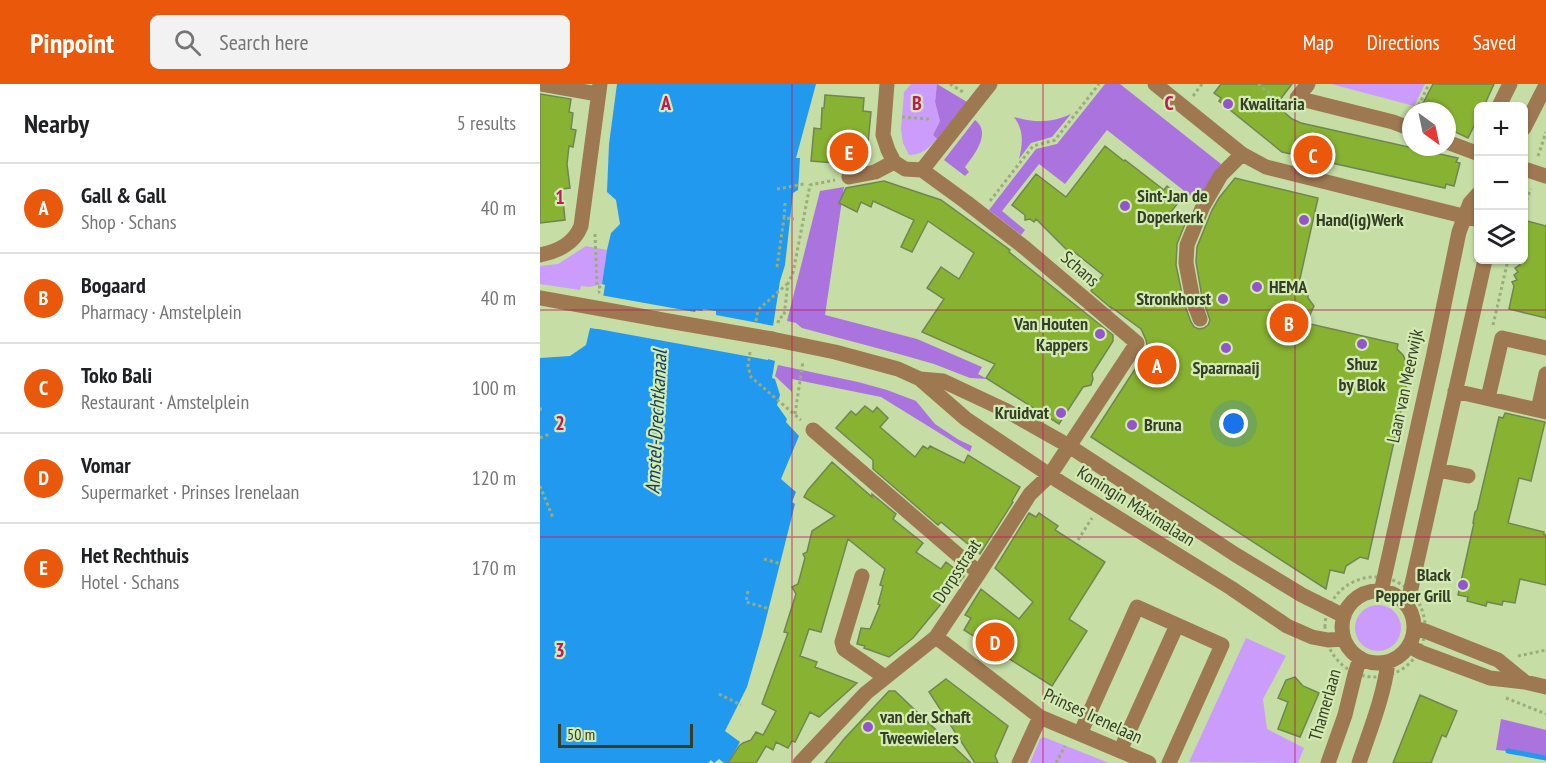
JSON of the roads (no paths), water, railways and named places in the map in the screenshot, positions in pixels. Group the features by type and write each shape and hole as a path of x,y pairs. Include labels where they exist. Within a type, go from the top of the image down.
{"street":[{"path":"540,84 599,89 588,224 563,248 540,255"},
{"path":"849,177 875,172 894,162 883,135 887,84"},
{"path":"922,170 990,84"},
{"path":"1155,84 1242,154 1266,167 1471,219"},
{"path":"1308,84 1297,98 1402,126"},
{"path":"1501,102 1510,84"},
{"path":"1528,120 1546,85"},
{"path":"1456,145 1474,152"},
{"path":"1200,319 1193,300 1186,263 1187,245 1203,206 1221,176 1242,154"},
{"name":"Schans","path":"894,162 905,169 922,170 981,213 1074,290 1141,341 1050,475"},
{"name":"Laan van Meerwijk","path":"1382,585 1433,358 1458,232 1471,219 1470,203 1474,199"},
{"path":"1407,606 1484,264"},
{"name":"Koningin Máximalaan","path":"540,298 772,339 835,352 898,369 920,380 966,419 1050,475 1231,588 1287,626 1312,637 1328,640 1344,639"},
{"path":"1488,398 1497,332 1546,348"},
{"path":"1455,391 1542,411 1546,374"},
{"name":"Koningin Máximalaan","path":"920,380 943,381 1007,411 1069,446 1302,596 1344,616"},
{"path":"813,430 979,573"},
{"path":"1438,470 1468,476"},
{"name":"Dorpsstraat","path":"800,763 853,706 936,637 1029,494 1050,475"},
{"path":"862,576 842,642 844,649 885,678"},
{"path":"1382,585 1407,606 1414,628 1409,646 1400,656 1388,662 1377,663 1360,658 1352,652 1344,639 1343,632 1344,616 1355,600 1382,585"},
{"path":"1080,734 1137,607 1222,645 1169,763"},
{"path":"1120,751 1177,625"},
{"path":"1414,628 1498,660 1525,682"},
{"name":"Prinses Irenelaan","path":"936,637 1040,717 1149,763"},
{"path":"1409,646 1490,678 1545,685"},
{"name":"Thamerlaan","path":"1328,763 1345,715 1360,658"},
{"path":"1359,763 1383,691 1388,662"},
{"path":"1018,763 1040,717"}],"water":[{"name":"Amstel-Drechtkanaal","path":"617,84 816,84 796,158 800,158 798,190 793,193 785,265 780,281 768,359 775,361 772,378 775,379 780,395 777,405 787,419 786,422 799,436 781,479 796,492 792,502 795,504 747,687 725,731 740,742 728,763 719,759 714,763 711,760 708,763 540,763 540,358 570,356 586,345 590,328 598,329 605,285 602,284 607,250 611,233 620,224 616,200 607,192 609,144"}],"waterway":[{"path":"1508,751 1546,758"}],"place":[{"name":"Kwalitaria","path":"1228,104"},
{"name":"Het Rechthuis","path":"849,152"},
{"name":"Toko Bali","path":"1313,155"},
{"name":"Sint-Jan de Doperkerk","path":"1125,206"},
{"name":"Hand(ig)Werk","path":"1304,220"},
{"name":"HEMA","path":"1257,287"},
{"name":"Stronkhorst","path":"1223,299"},
{"name":"Bogaard","path":"1289,323"},
{"name":"Van Houten Kappers","path":"1100,334"},
{"name":"Shuz by Blok","path":"1362,344"},
{"name":"Spaarnaaij","path":"1226,348"},
{"name":"Gall & Gall","path":"1157,365"},
{"name":"Kruidvat","path":"1061,413"},
{"name":"Bruna","path":"1132,425"},
{"name":"Black Pepper Grill","path":"1463,585"},
{"name":"Vomar","path":"995,642"},
{"name":"van der Schaft Tweewielers","path":"868,727"}]}
